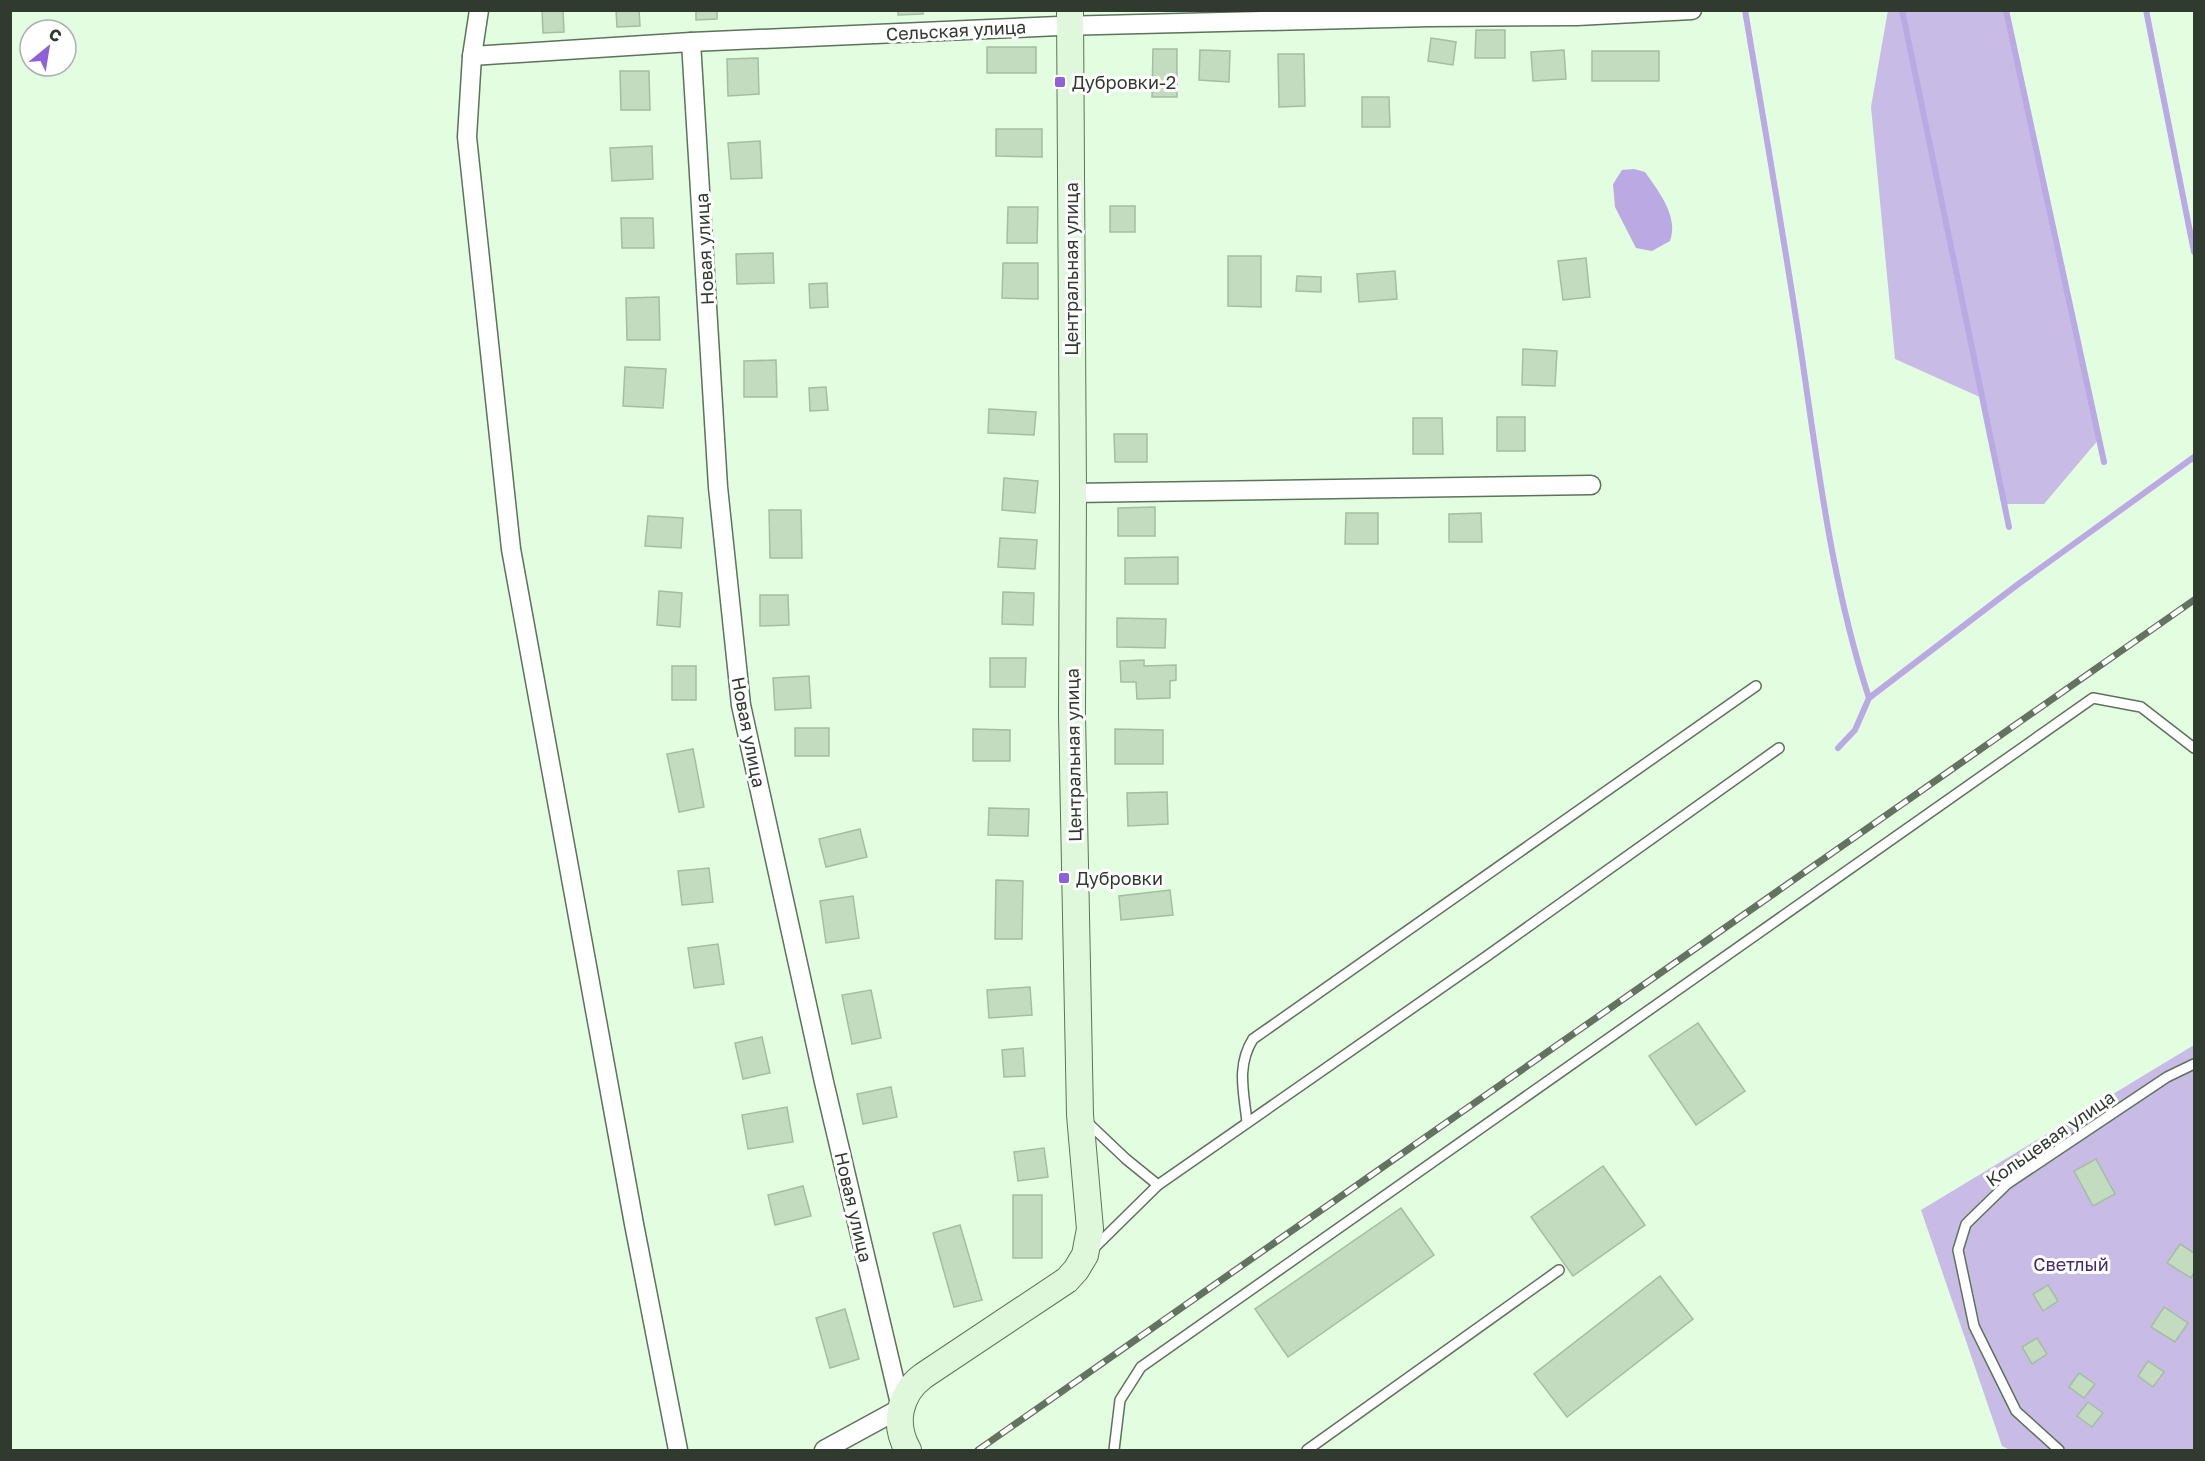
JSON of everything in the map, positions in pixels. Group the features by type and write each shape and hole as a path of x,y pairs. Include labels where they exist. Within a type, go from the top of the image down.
{"street":[{"path":"479,10 472,56 467,136 512,549 634,1224 678,1450"},
{"name":"Сельская улица","path":"472,56 1070,18 1577,16 1692,10"},
{"name":"Центральная улица","path":"901,1408 907,1393 920,1378 1060,1286 1076,1270 1085,1255 1090,1224 1080,1115 1072,715 1070,18"},
{"name":"Новая улица","path":"691,42 718,487 741,705 824,1082 901,1408"},
{"path":"1073,493 1591,485"},
{"path":"824,1450 901,1408"},
{"path":"901,1408 900,1430 908,1450"}],"lane":[{"path":"1247,1122 1242,1071 1245,1051 1253,1039 1756,686"},
{"path":"1114,1450 1120,1400 1142,1367 2093,698 2141,707 2194,747"},
{"path":"1085,1255 1097,1247 1158,1185 1487,956 1779,748"},
{"name":"Кольцевая улица","path":"2059,1450 2016,1412 1974,1326 1958,1250 1966,1224 2007,1184 2167,1077 2194,1064"},
{"path":"1080,1115 1126,1160 1158,1185"},
{"path":"1307,1450 1559,1270"}],"green space":[{"path":"1888,10 2006,11 2099,439 2044,504 2004,504 1982,398 1895,359 1871,107"},
{"name":"Светлый","path":"2194,1045 2194,1450 2010,1450 2002,1446 1921,1210"}],"shaded area":[{"path":"1634,169 1645,172 1666,205 1672,223 1670,241 1652,251 1636,248 1615,207 1613,184 1622,170"}],"building":[{"path":"542,10 563,10 564,32 543,33"},
{"path":"616,10 639,10 640,26 617,27"},
{"path":"696,10 717,10 717,19 696,20"},
{"path":"898,10 923,10 923,14 898,15"},
{"path":"1476,30 1505,30 1505,58 1475,58"},
{"path":"1431,38 1456,42 1453,65 1428,61"},
{"path":"987,47 1036,47 1036,73 987,73"},
{"path":"1153,49 1177,49 1177,97 1152,97"},
{"path":"1200,50 1230,51 1229,82 1199,80"},
{"path":"1564,50 1566,79 1533,81 1531,52"},
{"path":"1592,51 1659,51 1659,81 1592,81"},
{"path":"1278,54 1304,54 1305,106 1279,107"},
{"path":"758,58 759,94 728,96 727,59"},
{"path":"620,71 649,71 650,110 621,110"},
{"path":"1362,97 1389,97 1390,127 1362,127"},
{"path":"996,129 1042,129 1042,157 996,156"},
{"path":"760,141 762,178 731,179 728,143"},
{"path":"652,146 653,179 612,181 610,148"},
{"path":"1110,206 1135,206 1135,232 1110,232"},
{"path":"1008,207 1038,207 1037,243 1007,243"},
{"path":"621,218 653,218 654,248 622,248"},
{"path":"773,253 774,283 737,284 736,254"},
{"path":"1228,256 1261,256 1261,307 1228,306"},
{"path":"1586,258 1590,297 1563,300 1558,261"},
{"path":"1003,263 1038,263 1038,299 1002,298"},
{"path":"1395,271 1397,299 1359,302 1357,274"},
{"path":"1297,276 1321,277 1321,292 1296,291"},
{"path":"827,283 828,307 810,308 809,284"},
{"path":"659,297 660,340 627,340 626,298"},
{"path":"1523,349 1557,351 1555,386 1522,385"},
{"path":"776,360 777,397 744,397 744,361"},
{"path":"625,367 666,369 663,408 623,406"},
{"path":"826,387 828,410 810,411 809,388"},
{"path":"989,409 1036,412 1034,435 988,433"},
{"path":"1497,417 1525,417 1525,451 1497,451"},
{"path":"1413,418 1442,418 1443,454 1413,454"},
{"path":"1114,434 1147,434 1147,462 1115,462"},
{"path":"1004,478 1038,481 1035,513 1002,510"},
{"path":"1155,507 1155,536 1118,536 1118,508"},
{"path":"769,510 801,510 802,558 770,558"},
{"path":"1346,513 1378,513 1378,544 1345,544"},
{"path":"1481,513 1482,542 1449,542 1449,514"},
{"path":"648,516 683,518 681,548 645,546"},
{"path":"1000,538 1037,540 1035,569 998,567"},
{"path":"1178,557 1178,584 1125,584 1125,558"},
{"path":"659,591 682,593 680,627 657,625"},
{"path":"1003,592 1034,593 1033,625 1002,624"},
{"path":"760,595 788,595 789,625 760,626"},
{"path":"1117,618 1166,619 1165,648 1117,647"},
{"path":"990,658 1026,658 1025,687 990,687"},
{"path":"1144,660 1144,666 1176,665 1176,680 1170,681 1170,698 1137,699 1136,682 1121,682 1120,661"},
{"path":"672,666 696,666 696,700 672,700"},
{"path":"809,676 811,708 775,710 773,678"},
{"path":"795,728 829,728 829,756 795,756"},
{"path":"973,729 1010,730 1010,761 973,761"},
{"path":"1115,729 1163,730 1163,764 1115,764"},
{"path":"693,749 704,807 679,812 667,754"},
{"path":"1167,792 1168,824 1128,826 1127,793"},
{"path":"989,808 1029,809 1028,836 988,835"},
{"path":"860,829 867,857 826,867 819,839"},
{"path":"709,868 713,902 682,905 678,871"},
{"path":"996,880 1023,881 1022,939 995,939"},
{"path":"1170,890 1173,915 1121,920 1119,896"},
{"path":"853,896 859,938 826,943 820,901"},
{"path":"718,944 724,984 694,988 688,948"},
{"path":"1030,987 1032,1015 989,1018 987,990"},
{"path":"871,990 881,1038 852,1044 842,995"},
{"path":"1698,1023 1745,1091 1696,1125 1649,1056"},
{"path":"762,1037 770,1073 743,1079 735,1043"},
{"path":"1023,1048 1025,1076 1004,1077 1002,1050"},
{"path":"891,1087 897,1117 863,1124 857,1094"},
{"path":"787,1107 793,1142 748,1149 742,1115"},
{"path":"1044,1148 1048,1177 1018,1181 1014,1152"},
{"path":"2096,1159 2115,1194 2093,1206 2074,1171"},
{"path":"1603,1166 1645,1225 1573,1276 1531,1217"},
{"path":"803,1186 811,1216 775,1225 768,1195"},
{"path":"1013,1195 1042,1195 1042,1258 1013,1258"},
{"path":"1401,1208 1434,1255 1288,1357 1255,1309"},
{"path":"960,1225 982,1300 954,1307 933,1233"},
{"path":"2180,1244 2194,1253 2194,1273 2191,1278 2167,1263"},
{"path":"1660,1276 1693,1319 1567,1417 1534,1374"},
{"path":"2048,1285 2058,1301 2043,1311 2033,1294"},
{"path":"2164,1307 2188,1323 2175,1342 2151,1327"},
{"path":"845,1309 859,1359 830,1368 816,1318"},
{"path":"2037,1338 2047,1354 2032,1364 2022,1347"},
{"path":"2148,1361 2164,1372 2153,1387 2138,1376"},
{"path":"2079,1373 2095,1384 2084,1398 2069,1387"},
{"path":"2088,1402 2103,1413 2092,1427 2077,1416"}],"waterway":[{"path":"1745,10 1788,266 1820,482 1845,612 1869,698"},
{"path":"1902,10 2009,527"},
{"path":"2006,10 2104,462"},
{"path":"2146,10 2194,252"},
{"path":"1838,748 1855,730 1869,698 2017,585 2194,457"}],"railway":[{"path":"978,1450 2194,600"}],"place":[{"name":"Дубровки-2","path":"1060,82"},
{"name":"Дубровки","path":"1064,878"}]}
